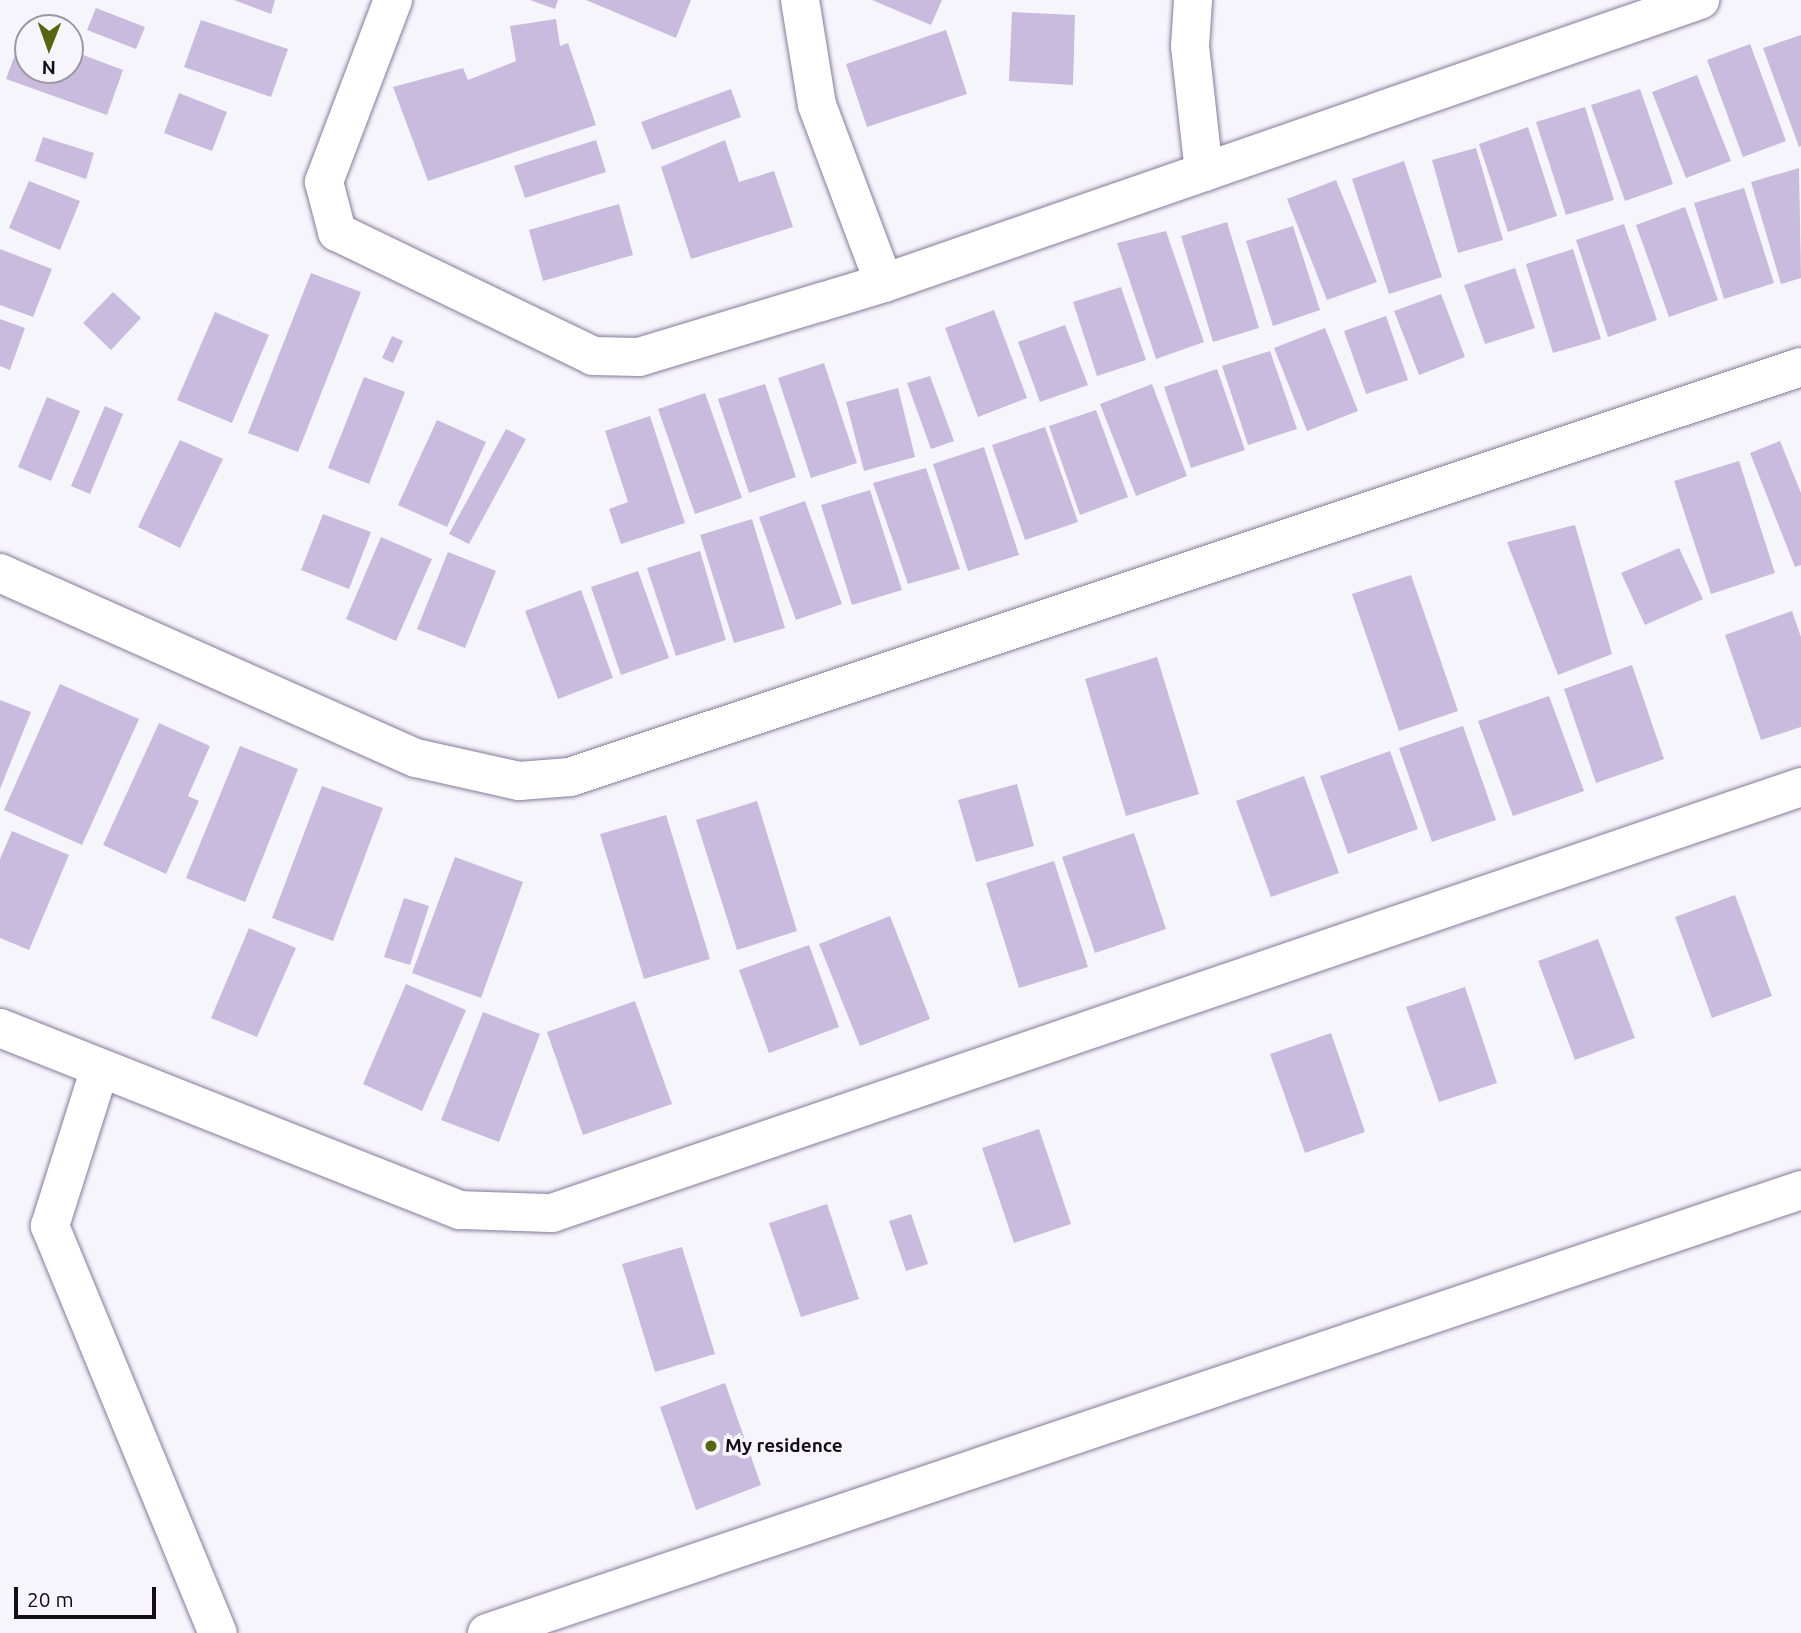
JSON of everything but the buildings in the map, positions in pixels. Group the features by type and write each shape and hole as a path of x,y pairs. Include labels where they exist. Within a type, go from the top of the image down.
{"street":[{"path":"393,0 324,182 337,232 593,356 639,357 884,283 1700,0"},
{"path":"800,0 817,105 884,283"},
{"path":"1193,0 1190,46 1204,172"},
{"path":"0,573 416,758 519,781 570,777 1801,367"},
{"path":"0,1028 460,1210 552,1213 1801,787"},
{"path":"100,1068 50,1226 218,1633"},
{"path":"487,1633 1801,1190"}],"place":[{"name":"My residence","path":"711,1446"}]}
